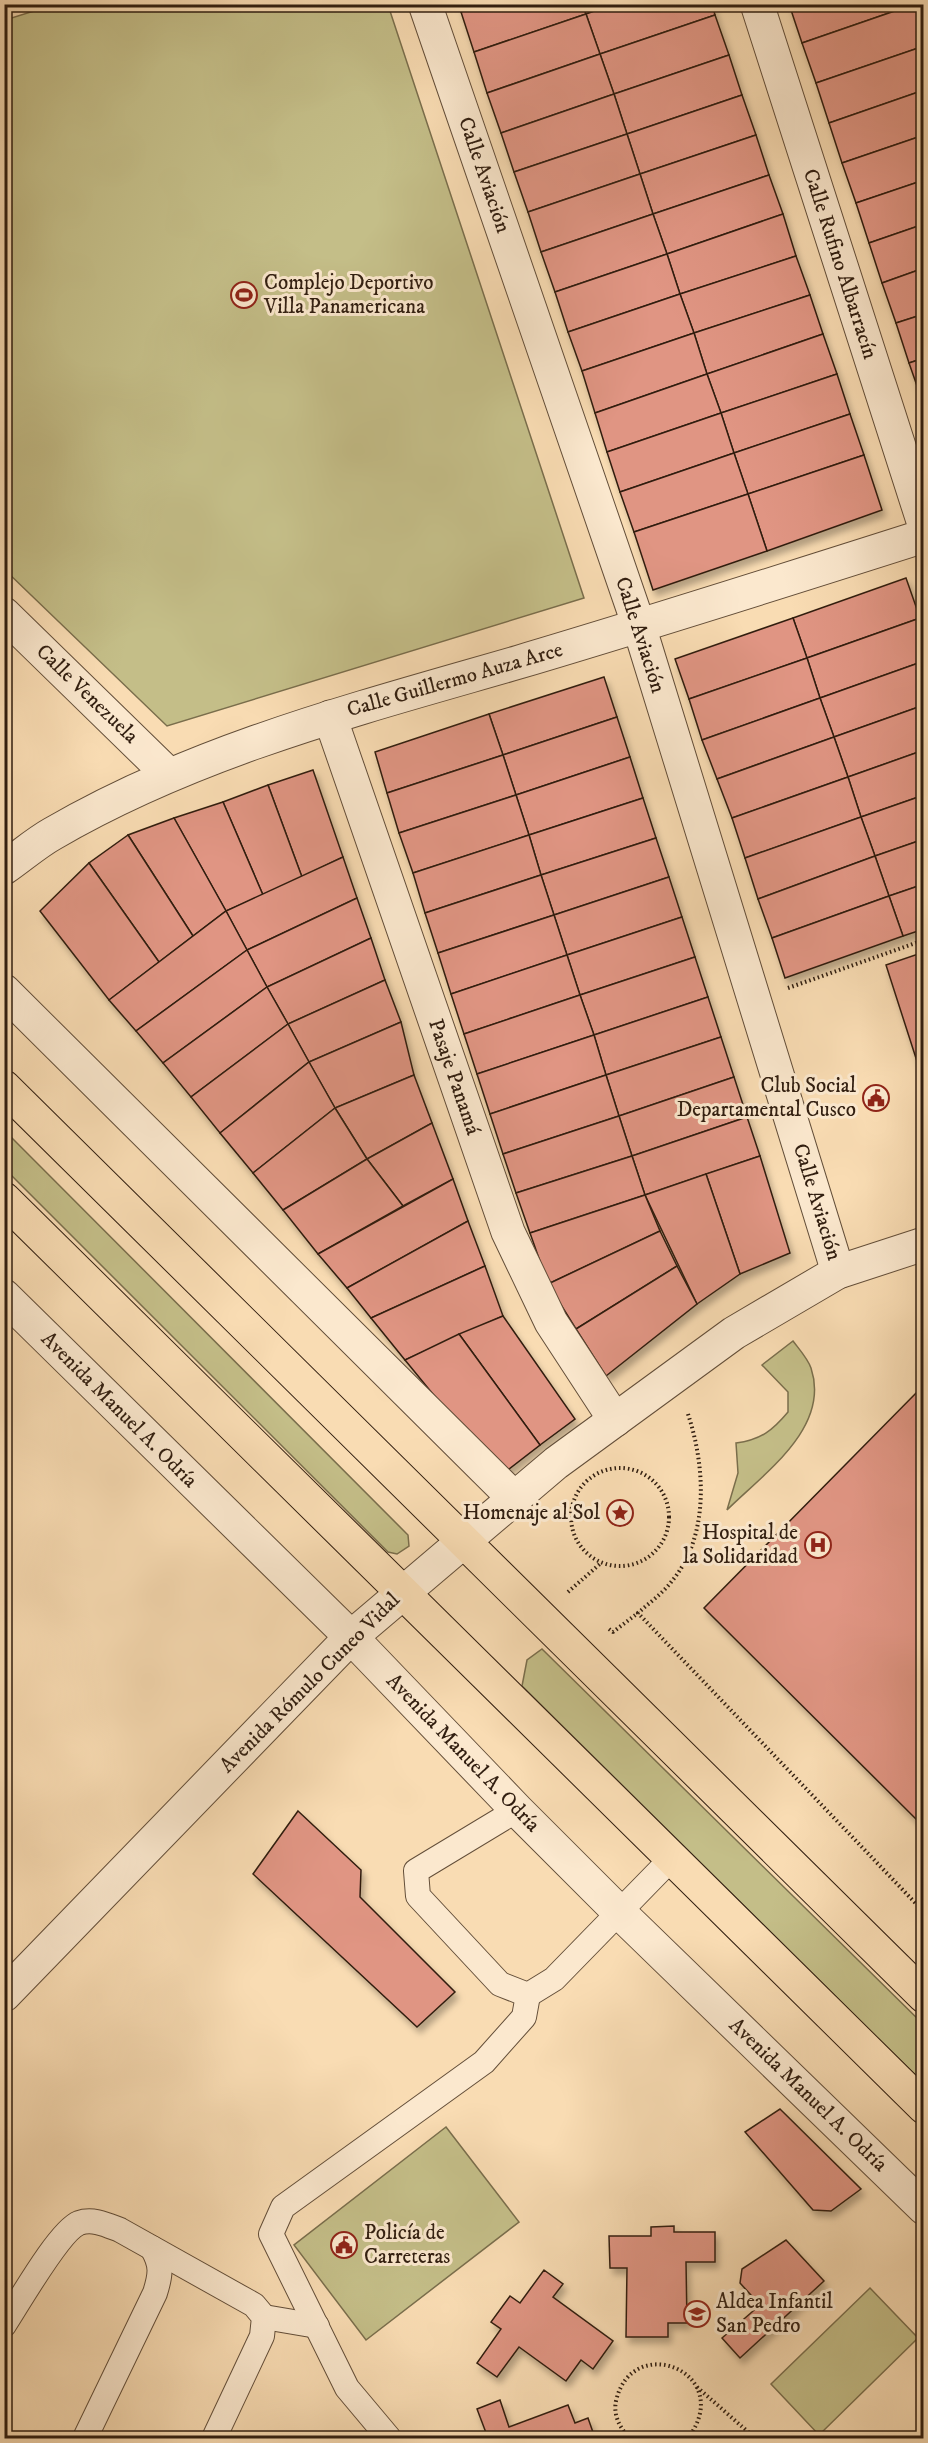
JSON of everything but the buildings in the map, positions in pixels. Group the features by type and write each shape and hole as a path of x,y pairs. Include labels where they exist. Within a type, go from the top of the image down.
{"highway":[{"path":"4,1087 924,1996"},
{"path":"4,1199 924,2107"}],"street":[{"name":"Calle Aviación","path":"426,4 639,626 838,1272"},
{"name":"Calle Rufino Albarracín","path":"757,4 924,524"},
{"name":"Calle Guillermo Auza Arce","path":"4,868 51,834 169,774 330,717 639,626 924,536"},
{"name":"Calle Venezuela","path":"4,614 169,774"},
{"name":"Pasaje Panamá","path":"330,717 508,1232 551,1322 615,1420"},
{"path":"4,991 514,1498"},
{"name":"Avenida Rómulo Cuneo Vidal","path":"4,1995 351,1636 514,1498 615,1420 734,1333 838,1272 924,1244"},
{"name":"Avenida Manuel A. Odría","path":"4,1296 202,1493 351,1636 517,1810 620,1913 924,2208"}],"lane":[{"path":"517,1810 416,1870 417,1896 500,1984 528,1995"},
{"path":"389,2439 347,2388 271,2234 276,2219 284,2207 484,2062 524,2017 528,1995 554,1978 672,1858"},
{"path":"4,2325 62,2238 79,2223 96,2221 120,2230 254,2305 264,2317 317,2326"},
{"path":"87,2437 155,2294 161,2275 161,2262 152,2248"},
{"path":"155,2294 179,2275 198,2273"},
{"path":"214,2439 262,2336 264,2317"}],"path":[{"path":"755,1000 924,940"},
{"path":"604,1624 612,1632 638,1613 672,1581 688,1556 698,1518 702,1479 697,1441 688,1413"},
{"path":"618,1467 633,1469 648,1475 659,1486 667,1500 670,1515 668,1531 661,1545 649,1557 634,1565 617,1567 601,1563 587,1553 576,1540 572,1524 572,1506 579,1491 589,1479 602,1470 618,1467"},
{"path":"570,1591 578,1599"},
{"path":"638,1613 924,1912"},
{"path":"630,2439 617,2419 615,2405 619,2390 638,2368 651,2364 678,2368 754,2439"},
{"path":"688,2439 697,2426 701,2413 701,2400 697,2386"}],"shaded area":[{"name":"Complejo Deportivo Villa Panamericana","path":"53,5 388,5 584,598 167,726 5,570 5,20"},
{"path":"4,1130 408,1535 409,1546 397,1554 388,1552 5,1169"},
{"path":"793,1341 811,1368 815,1390 811,1410 803,1430 790,1448 727,1510 738,1473 736,1443 766,1433 788,1412 788,1392 762,1365"},
{"path":"542,1649 923,2024 923,2083 522,1686 527,1660"},
{"path":"446,2127 519,2222 366,2340 294,2245"},
{"path":"870,2288 918,2338 819,2435 771,2384"}],"place":[{"name":"Complejo Deportivo Villa Panamericana","path":"244,295"},
{"name":"Club Social Departamental Cusco","path":"876,1098"},
{"name":"Homenaje al Sol","path":"620,1513"},
{"name":"Hospital de la Solidaridad","path":"818,1545"},
{"name":"Policía de Carreteras","path":"344,2245"},
{"name":"Aldea Infantil San Pedro","path":"697,2314"}]}
